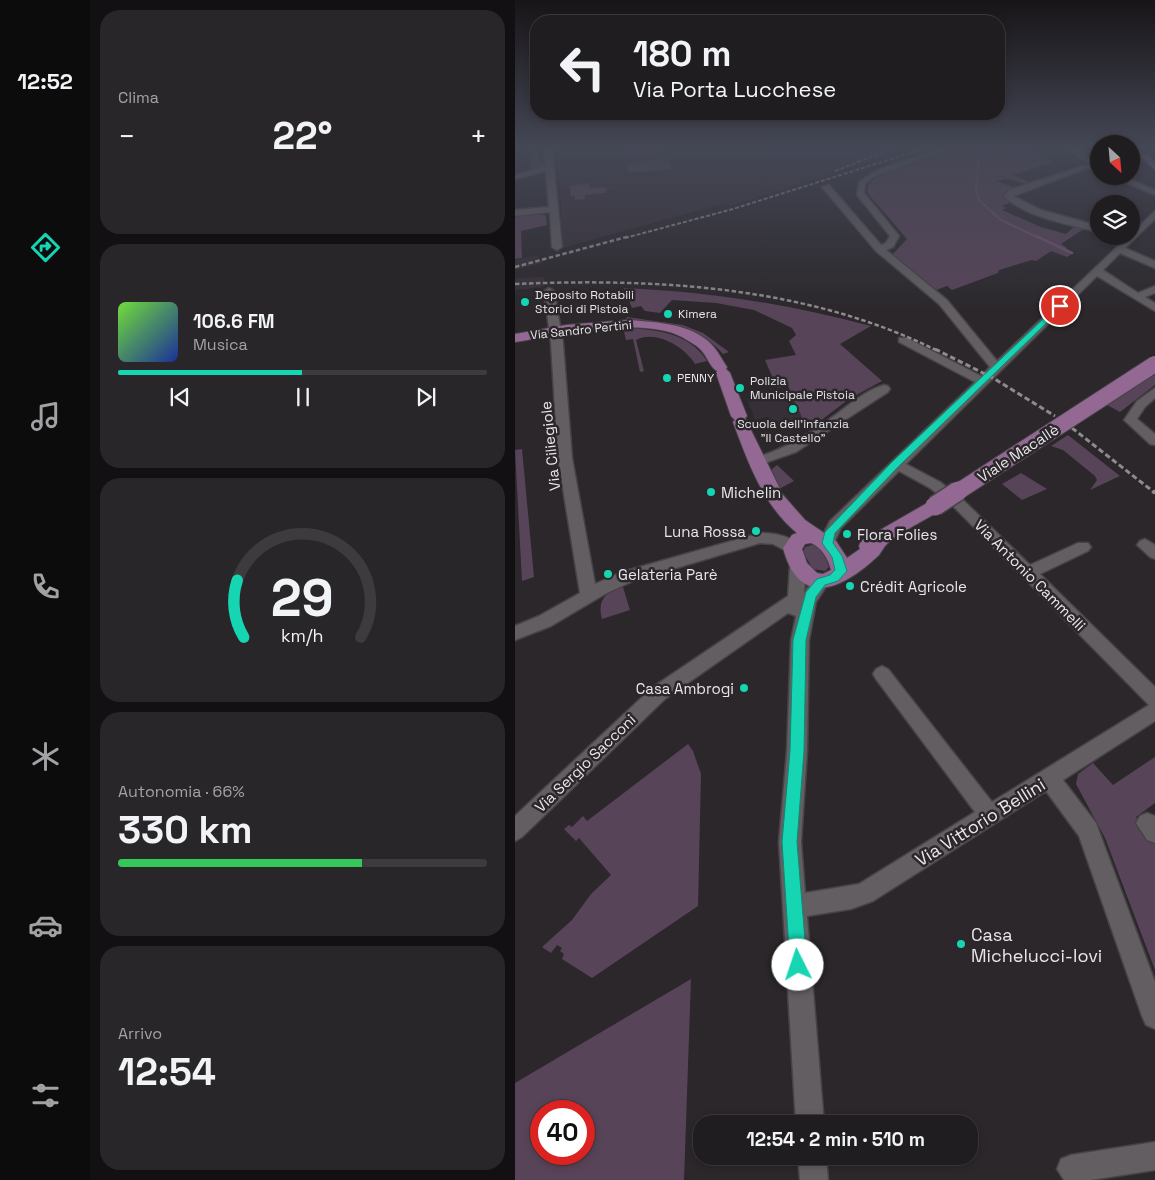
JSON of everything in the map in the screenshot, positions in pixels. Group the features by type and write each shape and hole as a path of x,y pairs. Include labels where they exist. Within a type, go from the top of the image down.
{"main road":[{"name":"Via Sandro Pertini","path":"515,338 556,331 627,324 663,327 679,331 700,341 713,353 722,370 766,484 808,544"},
{"name":"Viale Macallè","path":"808,544 856,550 879,541 1155,364"},
{"name":"Viale Macallè","path":"821,582 834,578 841,571 872,551 879,541"},
{"path":"808,544 841,571"},
{"path":"808,544 810,578 821,582"}],"street":[{"path":"554,203 557,247"},
{"path":"840,203 879,249 943,302 996,367"},
{"path":"868,203 895,236 892,244 879,249"},
{"path":"1020,203 1058,219 1090,227"},
{"path":"515,213 555,209"},
{"path":"1140,227 1155,214"},
{"path":"515,634 547,622 622,578 753,540 771,538 808,544 835,526 896,464 1122,245"},
{"path":"1119,249 1155,265"},
{"path":"1097,271 1155,308"},
{"path":"1137,297 1155,289"},
{"name":"Via Ciliegiole","path":"549,291 556,331 565,458 589,597"},
{"path":"903,340 981,381"},
{"path":"756,462 773,458 793,448 823,430 857,404 884,389"},
{"path":"1155,392 1141,404 1130,420 1155,441"},
{"name":"Via Antonio Cammelli","path":"896,464 942,490 962,507 1155,699"},
{"path":"799,640 795,620 795,600 808,544"},
{"path":"1028,573 1083,547"},
{"path":"809,1115 790,842 797,751 799,640 808,600 821,582"},
{"name":"Via Sergio Sacconi","path":"517,821 659,693 795,600"},
{"path":"883,674 990,816"},
{"name":"Via Vittorio Bellini","path":"794,906 858,896 990,816 1155,711"},
{"path":"1049,779 1081,819 1088,831 1155,1016"},
{"path":"1071,1169 1155,1156"},
{"path":"813,1165 814,1180"}],"shaded area":[{"path":"561,203 725,203 562,248"},
{"path":"725,203 739,203 730,206"},
{"path":"876,203 1009,203 1002,206 1006,208 1002,210 1041,227 1066,234 1075,226 1085,228 1061,244 1067,248 1065,250 1073,253 1067,257 1051,251 1036,261 1032,260 999,270 998,273 952,290 947,286 936,290 892,255 907,239"},
{"path":"538,212 546,216 547,225 521,231 522,258 515,259 515,214"},
{"path":"537,255 543,263 515,270 515,260"},
{"path":"545,277 543,287 515,290 515,278"},
{"path":"624,288 749,300 810,311 871,326 840,344 882,381 849,399 815,425 799,420 802,417 788,386 777,388 765,360 796,355 789,341 796,335 792,328 754,310 716,303 672,300 660,313 645,311 641,306 632,308"},
{"path":"627,317 683,325 703,333 729,352 723,354 713,344 691,331 666,324 626,320"},
{"path":"623,328 647,329 681,338 699,351 707,361 695,364 677,346 661,338 644,337 636,340 644,371 640,372 633,339 626,340"},
{"path":"1155,374 1155,385 1120,412 1107,405"},
{"name":"Scuola dell'infanzia \"Il Castello\"","path":"828,385 815,425 792,421 774,430 768,417 755,420 747,399"},
{"path":"1068,435 1120,476 1090,490 1097,480 1095,476 1063,450 1051,446"},
{"path":"522,449 534,577 522,581 515,450"},
{"path":"777,465 794,481 779,489 771,470"},
{"path":"1021,473 1047,489 1022,500 1002,484"},
{"path":"815,544 825,556 829,567 825,571 813,569 803,552 805,547"},
{"path":"623,587 630,610 602,619 601,607 604,598 611,591"},
{"path":"688,744 693,751 701,774 698,906 592,978 562,959 564,954 560,951 562,948 557,945 551,953 542,947 572,920 591,894 611,875 579,838 576,841 564,829 569,825 572,827 583,816 587,821"},
{"path":"1155,757 1155,803 1136,817 1155,839 1155,970 1105,838 1076,784 1078,774 1093,763 1113,785"},
{"path":"691,979 684,1180 515,1180 515,1083"}],"waterway":[{"path":"982,203 1001,220 1039,238"},
{"path":"1036,236 1072,253"}],"railway":[{"path":"625,238 752,203"},
{"path":"515,267 630,236"},
{"path":"515,284 623,283 677,285 731,291 837,312 888,329 938,351"},
{"path":"935,349 993,378 1055,416"},
{"path":"1072,428 1155,493 1153,491"}],"place":[{"name":"Deposito Rotabili Storici di Pistoia","path":"525,302"},
{"name":"Kimera","path":"668,314"},
{"name":"PENNY","path":"667,378"},
{"name":"Polizia Municipale Pistoia","path":"740,388"},
{"name":"Scuola dell'infanzia \"Il Castello\"","path":"793,409"},
{"name":"Michelin","path":"711,492"},
{"name":"Luna Rossa","path":"756,531"},
{"name":"Flora Folies","path":"847,534"},
{"name":"Gelateria Parè","path":"608,574"},
{"name":"Crédit Agricole","path":"850,586"},
{"name":"Casa Ambrogi","path":"744,688"},
{"name":"Casa Michelucci-Iovi","path":"961,944"}],"route":[{"path":"798,965 790,842 799,719 799,640 810,596 821,582 834,578 841,571 837,556 827,543 830,532 896,464 1060,306"}]}
